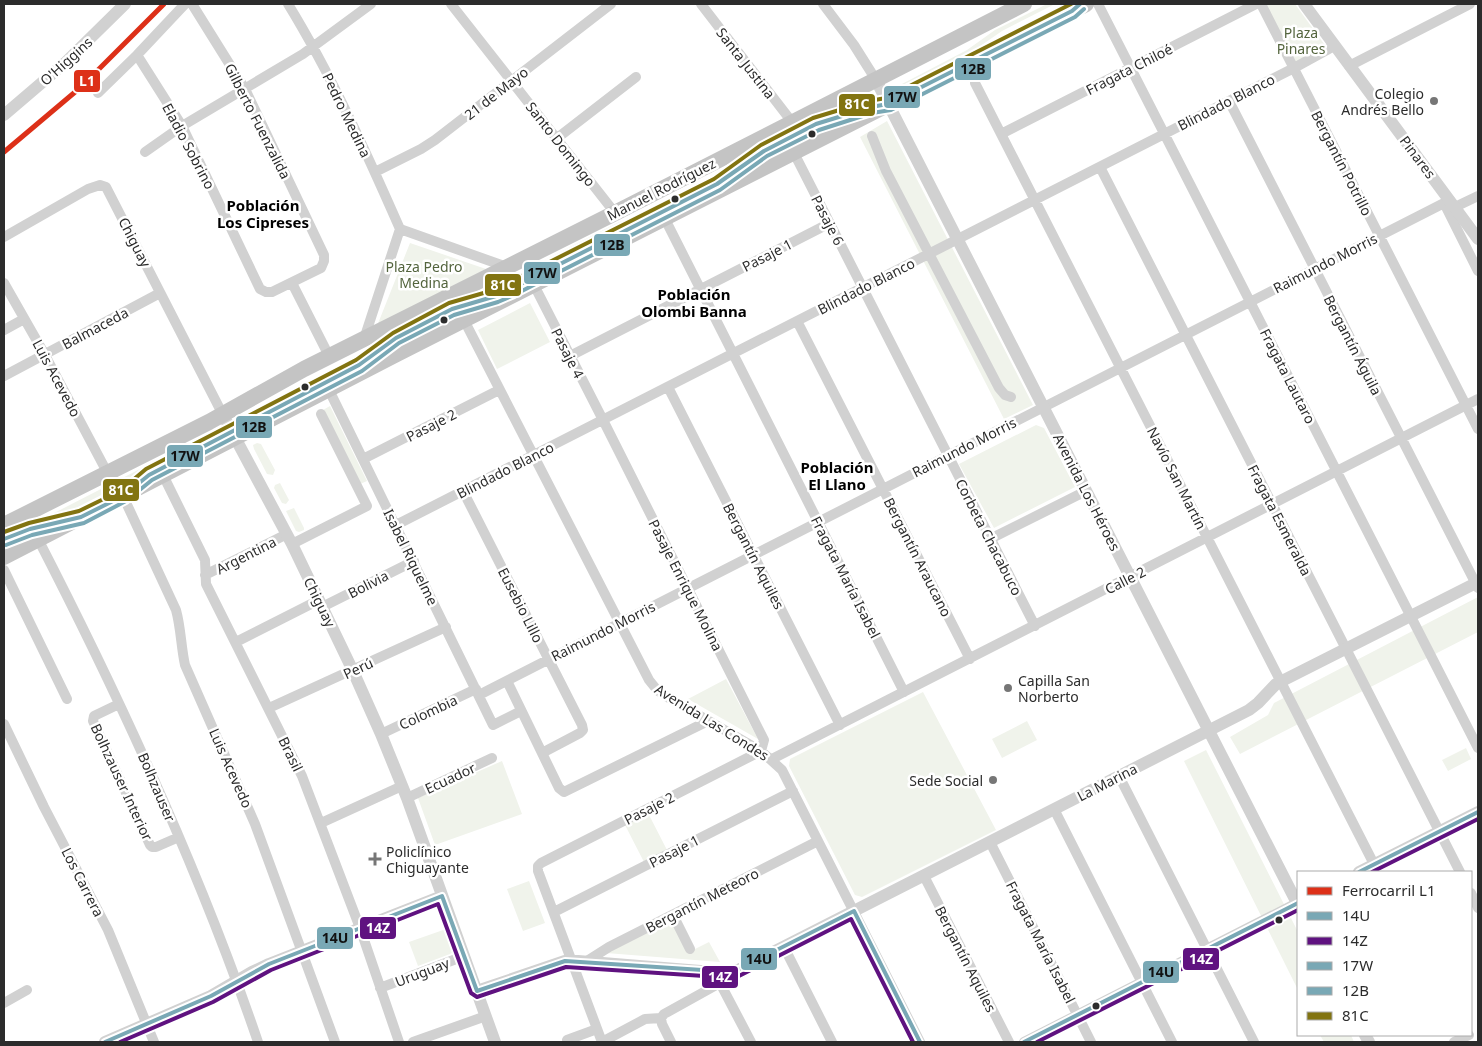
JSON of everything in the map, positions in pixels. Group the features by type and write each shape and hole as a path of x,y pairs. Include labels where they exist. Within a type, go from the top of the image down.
{"main road":[{"name":"Manuel Rodríguez","path":"4,524 108,474 223,415 304,369 1024,4"},
{"name":"Manuel Rodríguez","path":"4,557 1078,6"}],"street":[{"name":"O'Higgins","path":"4,115 66,62 125,4"},
{"path":"98,93 185,4"},
{"name":"Gilberto Fuenzalida","path":"192,4 244,89 324,255 321,268 292,283"},
{"name":"Pedro Medina","path":"288,4 312,47 375,172 400,229"},
{"path":"146,152 182,126 312,47 371,4"},
{"name":"Santo Domingo","path":"451,4 615,213"},
{"name":"21 de Mayo","path":"375,172 422,150 611,4"},
{"name":"Santa Justina","path":"701,4 792,122"},
{"path":"824,4 854,45 876,80"},
{"name":"Fragata Lautaro","path":"1098,4 1478,748"},
{"name":"Fragata Chiloé","path":"1001,134 1256,4"},
{"name":"Bergantín Potrillo","path":"1261,4 1478,429"},
{"name":"Pinares","path":"1304,4 1478,239"},
{"path":"1350,66 1470,4"},
{"name":"Blindado Blanco","path":"396,525 1334,46"},
{"name":"Eladio Sobrino","path":"137,55 182,126 258,286 263,291 269,292 292,283"},
{"path":"556,139 636,77"},
{"name":"Avenida Los Héroes","path":"876,80 1297,902"},
{"name":"Navío San Martín","path":"975,83 1376,868"},
{"name":"Bergantín Águila","path":"1229,101 1477,584"},
{"path":"872,136 882,162 998,388 1005,395 1011,397"},
{"name":"Pasaje 6","path":"794,153 863,288"},
{"name":"Fragata Esmeralda","path":"1100,167 1459,871"},
{"name":"Chiguay","path":"4,237 88,189 100,184 108,190 160,294 289,539 353,671 404,792 495,1042"},
{"name":"Raimundo Morris","path":"477,692 507,681 1380,236 1450,203 1478,196"},
{"path":"1450,203 1478,271"},
{"name":"Fragata María Isabel","path":"664,219 904,692"},
{"name":"Pasaje 1","path":"570,356 830,223"},
{"path":"364,340 400,229 507,267"},
{"name":"Luis Acevedo","path":"4,283 45,355 108,474"},
{"path":"292,283 330,356"},
{"name":"Pasaje 4","path":"534,285 603,420"},
{"name":"Corbeta Chacabuco","path":"863,288 1034,626"},
{"name":"Balmaceda","path":"4,376 160,294"},
{"path":"4,330 24,319"},
{"name":"Avenida Las Condes","path":"464,320 646,674 657,690 761,751 782,770 920,1042"},
{"name":"Bergantín Araucano","path":"797,321 970,658"},
{"name":"Bergantín Aquiles","path":"668,387 840,725"},
{"name":"Isabel Riquelme","path":"329,390 493,724 521,711"},
{"name":"Pasaje 2","path":"363,459 499,390"},
{"name":"Calle 2","path":"772,759 1478,399"},
{"name":"Argentina","path":"205,576 367,506 321,414"},
{"name":"Pasaje Enrique Molina","path":"603,420 762,736 764,744 761,751"},
{"name":"Brasil","path":"163,475 205,560 206,584 302,776 360,928 399,1042"},
{"name":"Eusebio Lillo","path":"463,491 583,727 580,733 542,753"},
{"path":"990,539 1086,491"},
{"name":"Luis Acevedo","path":"122,496 176,610 185,665 256,824 335,1042"},
{"name":"Bolhzauser","path":"38,539 144,755 237,981 258,1042"},
{"name":"Bolivia","path":"236,642 414,561"},
{"path":"4,570 67,699"},
{"name":"La Marina","path":"477,992 551,965 572,960 729,973 736,971 1209,730 1253,707 1269,689 1280,681 1477,584"},
{"name":"Perú","path":"269,708 446,627"},
{"path":"507,681 562,791 566,791 708,721"},
{"name":"Colombia","path":"381,734 477,692"},
{"name":"Bolhzauser Interior","path":"118,704 94,716 92,721 150,845 154,847 179,837"},
{"name":"Los Carrera","path":"4,724 40,800 108,930 154,1042"},
{"name":"Pasaje 2","path":"554,912 538,870 538,866 541,863 761,751"},
{"name":"Ecuador","path":"321,823 492,758"},
{"path":"1119,776 1254,1042"},
{"name":"Pasaje 1","path":"554,912 793,791"},
{"path":"1054,809 1172,1042"},
{"path":"1363,871 1376,868 1478,812"},
{"name":"Bergantín Meteoro","path":"587,961 609,947 818,841"},
{"name":"Fragata María Isabel","path":"990,842 1091,1042"},
{"name":"Bergantín Aquiles","path":"924,876 1008,1042"},
{"path":"105,1042 211,996 269,964 442,896"},
{"path":"1472,896 1478,908"},
{"path":"1024,1042 1297,904"},
{"path":"554,912 602,1042"},
{"path":"673,915 690,949"},
{"path":"784,947 832,1042"},
{"name":"Uruguay","path":"380,988 464,956"},
{"name":"La Marina","path":"602,1042 645,1019 661,1018 664,1014 720,983 729,973"},
{"path":"720,983 751,1042"},
{"path":"4,1003 27,990"},
{"path":"414,1042 486,1016"},
{"path":"661,1018 670,1042"},
{"path":"568,1042 567,1040 597,1029"}],"green space":[{"path":"1047,4 1055,4 1002,31 976,49 900,85 967,50 995,30"},
{"name":"Plaza Pinares","path":"1265,4 1295,4 1327,48 1295,61"},
{"path":"864,98 867,103 858,108 837,112"},
{"path":"887,121 1033,405 1004,419 860,137"},
{"path":"672,205 508,287 463,302 619,222"},
{"name":"Plaza Pedro Medina","path":"410,243 486,269 377,326"},
{"path":"530,303 550,342 497,369 478,330"},
{"path":"289,399 250,419 248,414"},
{"path":"330,406 367,481 360,484 323,410"},
{"path":"1036,425 1044,428 1075,487 994,528 959,464"},
{"path":"212,432 215,437 68,512 25,528"},
{"path":"261,444 275,470 273,475 267,474 254,449 253,445"},
{"path":"280,483 289,500 286,504 282,503 274,488 275,485"},
{"path":"294,508 304,528 304,530 299,532 296,531 286,511"},
{"path":"1478,597 1478,632 1240,754 1230,737 1268,715 1274,703"},
{"path":"726,679 758,739 688,699"},
{"path":"923,692 996,830 862,897 855,895 789,766 790,759"},
{"path":"1027,721 1037,740 1002,758 992,739"},
{"path":"1466,748 1471,759 1448,771 1442,760"},
{"path":"1206,750 1297,930 1297,988 1184,761"},
{"path":"502,761 522,814 435,845 418,798"},
{"path":"648,813 667,850 644,862 625,825"},
{"path":"529,881 545,923 523,931 507,889"},
{"path":"673,920 689,952 709,942 720,962 606,953"},
{"path":"446,929 453,952 418,966 409,942"},
{"path":"1321,1036 1351,1036 1354,1042 1324,1042"}],"rail line":[{"name":"L1","path":"4,152 81,87 164,4"}],"transit line":[{"name":"81C","path":"4,532 29,523 79,511 120,491 146,469 356,360 393,333 449,303 494,290 714,179 761,145 813,118 869,101 886,98 1071,4"},
{"name":"17W","path":"4,539 30,529 81,517 123,496 149,475 359,365 396,338 452,309 496,296 511,289 717,184 764,151 816,124 871,107 888,104 1072,11 1080,4"},
{"name":"12B","path":"6,545 32,535 84,523 126,501 152,480 362,371 399,343 454,315 498,302 514,295 720,190 767,156 819,130 872,113 891,110 1075,17 1084,9"},
{"name":"14U","path":"1361,871 1478,812"},
{"name":"14Z","path":"1374,871 1478,819"},
{"name":"14U","path":"105,1042 211,996 269,964 442,896 477,991 565,961 733,972 854,911 920,1042"},
{"name":"14Z","path":"120,1042 213,1002 271,970 438,904 471,993 477,997 566,967 735,978 851,919 913,1042"},
{"name":"14U","path":"1024,1042 1297,904"},
{"name":"14Z","path":"1037,1042 1297,911"}],"place":[{"name":"Colegio Andrés Bello","path":"1434,101"},
{"name":"Capilla San Norberto","path":"1008,688"},
{"name":"Sede Social","path":"993,780"},
{"name":"Policlínico Chiguayante","path":"375,859"}],"district":[{"name":"Población Los Cipreses","path":"263,214"},
{"name":"Población Olombi Banna","path":"694,302"},
{"name":"Población El Llano","path":"837,476"}]}
